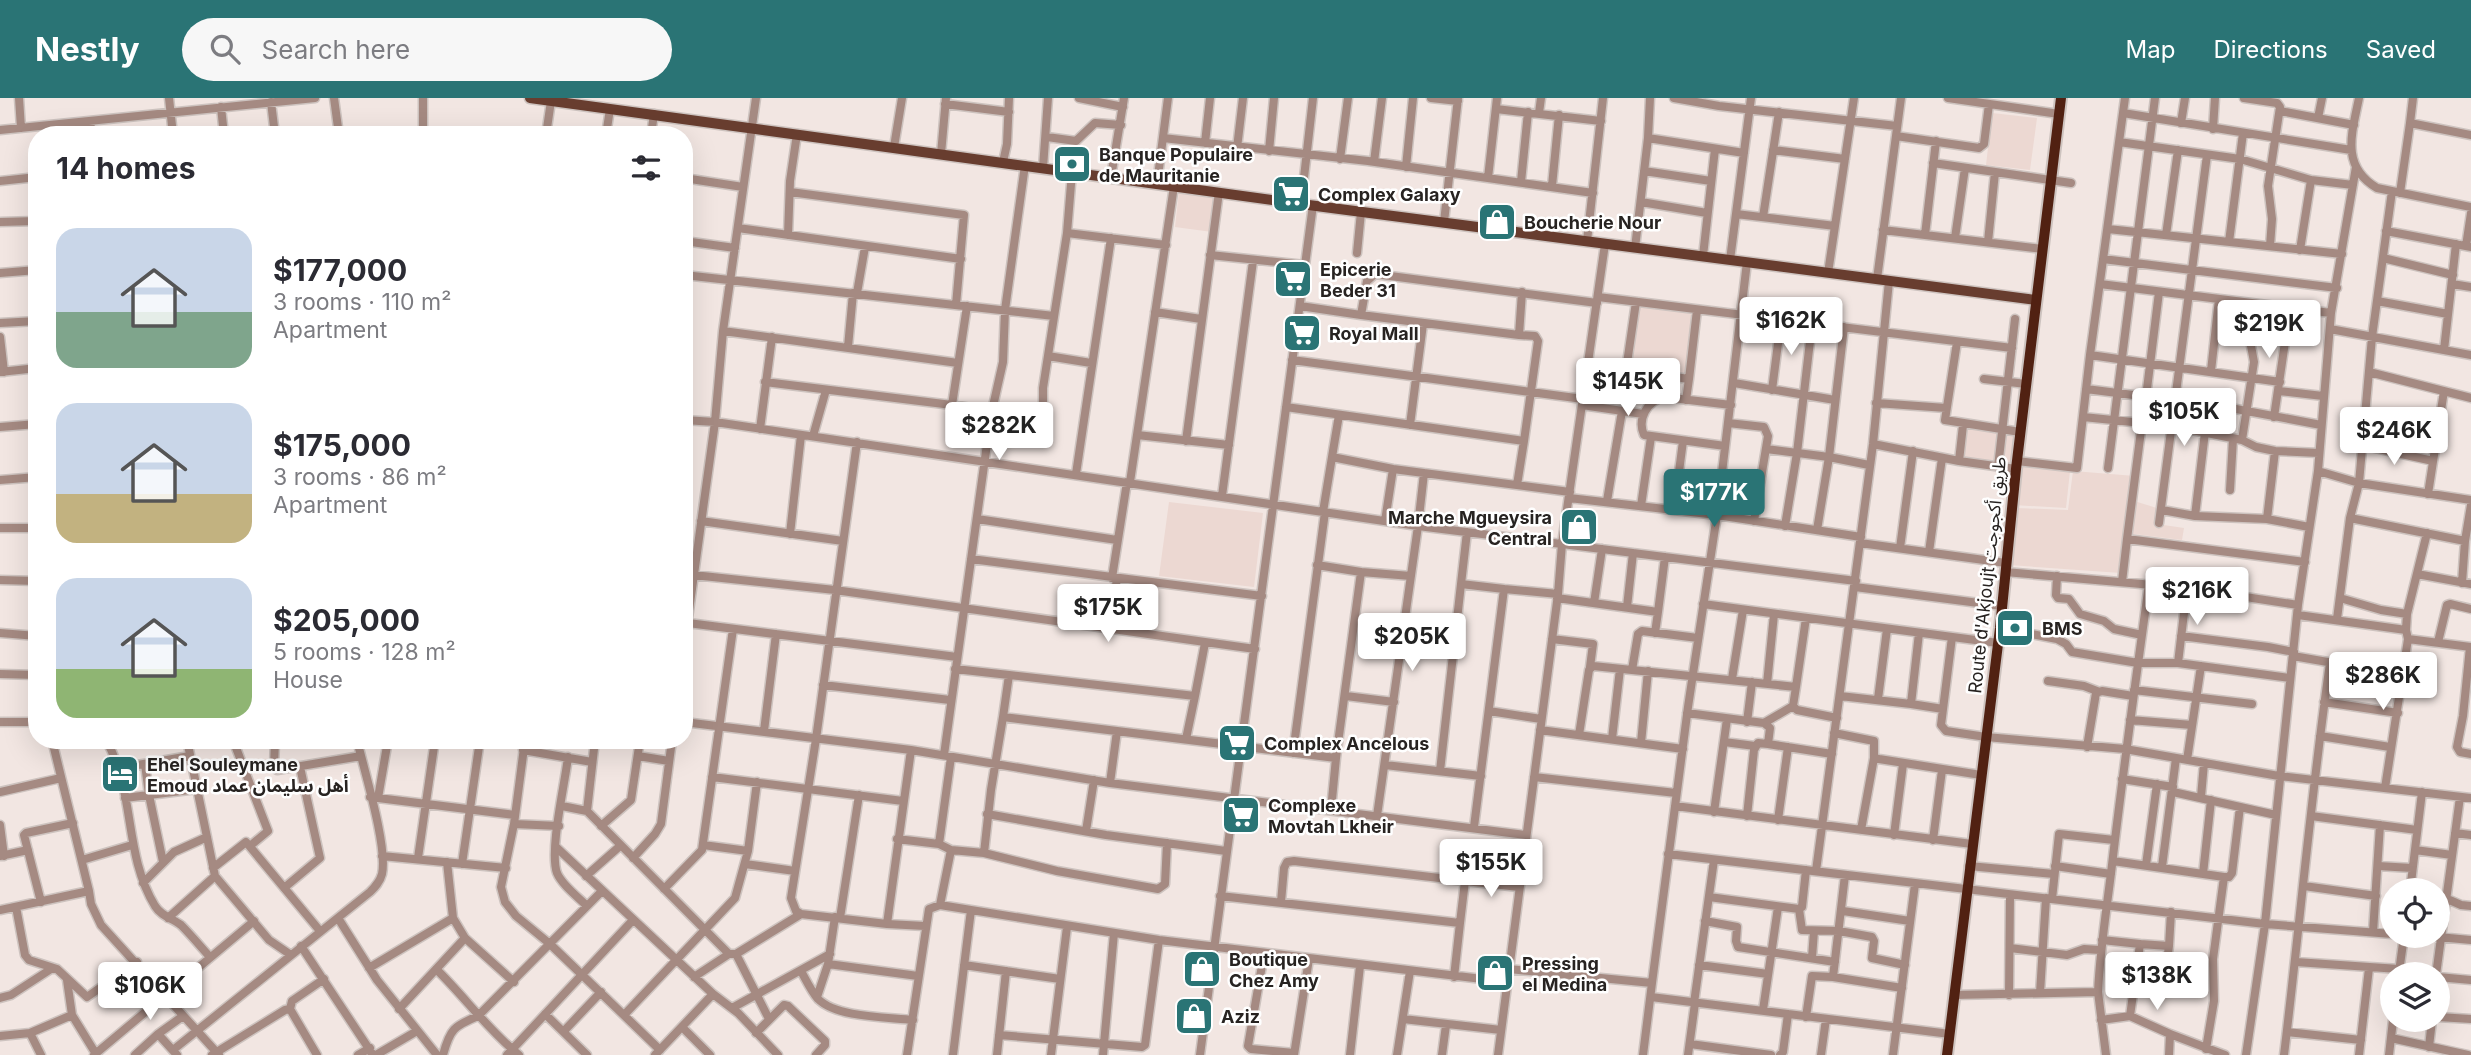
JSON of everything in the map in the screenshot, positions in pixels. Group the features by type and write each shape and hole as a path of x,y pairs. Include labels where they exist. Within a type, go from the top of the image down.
{"highway":[{"name":"Route d'Akjoujt طريق أكجوجت","path":"1947,1055 2000,628 2016,465 2061,98"}],"main road":[{"path":"530,98 606,105 752,128 1301,204 2036,300"}],"street":[{"path":"19,98 21,128"},
{"path":"169,98 172,126"},
{"path":"41,126 171,113 216,104 315,98"},
{"path":"334,98 339,126"},
{"path":"423,98 423,126"},
{"path":"693,583 715,422 723,331 756,98"},
{"path":"894,147 902,98"},
{"path":"1003,162 1009,98"},
{"path":"1043,168 1048,98"},
{"path":"1079,98 1123,103 1111,177"},
{"path":"1157,184 1168,98"},
{"path":"1205,143 1210,98"},
{"path":"1237,148 1243,98"},
{"path":"1269,151 1274,98"},
{"path":"1301,204 1313,98"},
{"path":"1340,159 1348,98"},
{"path":"1374,162 1382,98"},
{"path":"1406,167 1413,98"},
{"path":"1431,98 1458,100 1444,222"},
{"path":"1488,178 1497,98"},
{"path":"1539,113 1541,98"},
{"path":"1587,241 1603,98"},
{"path":"1635,248 1650,98"},
{"path":"1674,98 1898,126"},
{"path":"1730,260 1751,98"},
{"path":"1828,273 1854,98"},
{"path":"1877,279 1901,98"},
{"path":"1948,98 2059,114"},
{"path":"1873,444 1998,467 2016,465 2077,468 2125,98"},
{"path":"2108,468 2155,98"},
{"path":"2181,123 2185,98"},
{"path":"2213,128 2215,98"},
{"path":"2245,98 2277,103 2280,111 2268,186 2272,219 2270,246"},
{"path":"2318,118 2322,98"},
{"path":"2359,98 2351,150 2356,167 2364,179 2396,192 2471,207"},
{"path":"2337,619 2350,518 2359,483 2372,337 2386,231 2413,98"},
{"path":"547,126 551,101"},
{"path":"941,154 945,101 1009,112"},
{"path":"271,102 274,126"},
{"path":"216,104 222,126"},
{"path":"1896,136 1982,147 1989,104"},
{"path":"606,105 606,126"},
{"path":"1496,109 1601,121"},
{"path":"2280,111 2354,125"},
{"path":"1521,182 1528,112"},
{"path":"1763,217 1779,113"},
{"path":"2123,113 2351,150"},
{"path":"652,126 654,114"},
{"path":"1552,186 1559,115"},
{"path":"90,121 91,126"},
{"path":"1046,137 1076,141 1096,123 1121,125"},
{"path":"2410,123 2471,135"},
{"path":"0,130 28,127"},
{"path":"2229,242 2243,133"},
{"path":"788,235 797,134"},
{"path":"1163,138 1374,162 1592,193"},
{"path":"1648,138 1744,153"},
{"path":"1925,235 1936,141"},
{"path":"2119,142 2240,159 2311,180 2353,185"},
{"path":"1703,256 1715,149"},
{"path":"1773,150 1845,159"},
{"path":"2166,235 2178,150"},
{"path":"2159,523 2207,155"},
{"path":"1933,163 2071,183"},
{"path":"939,844 948,756 950,700 991,415 1003,362 1005,310 1025,165"},
{"path":"2246,1055 2264,924 2298,610 2318,471 2331,313 2356,167"},
{"path":"1955,238 1965,168"},
{"path":"1644,171 1711,181"},
{"path":"1043,415 1043,388 1067,233 1072,172"},
{"path":"1988,242 1996,172"},
{"path":"0,181 28,178"},
{"path":"693,179 743,187"},
{"path":"2300,250 2311,180"},
{"path":"1110,630 1117,540 1137,435 1174,186"},
{"path":"790,192 964,215 956,304"},
{"path":"1186,441 1219,192"},
{"path":"1641,202 1707,213"},
{"path":"1200,1055 1312,205"},
{"path":"1357,253 1361,212"},
{"path":"2444,350 2452,280 2464,246 2471,213"},
{"path":"1736,214 1835,226"},
{"path":"0,222 28,221"},
{"path":"738,228 961,259"},
{"path":"2108,229 2342,254"},
{"path":"1883,230 2043,249"},
{"path":"2386,231 2464,246"},
{"path":"1067,233 1166,244"},
{"path":"1076,474 1111,238"},
{"path":"693,242 735,248"},
{"path":"1498,1055 1558,596 1562,544 1605,244"},
{"path":"848,348 855,293 865,247"},
{"path":"1210,255 1305,265"},
{"path":"2383,258 2471,287"},
{"path":"2103,259 2337,288"},
{"path":"1222,496 1253,261"},
{"path":"1643,1055 1676,793 1717,515 1747,262"},
{"path":"0,273 28,271"},
{"path":"1361,315 1367,281 1375,274 1522,292 1636,302 2012,348"},
{"path":"693,276 1054,316"},
{"path":"1889,281 1873,444 1832,754 1811,871 1799,909 1802,930 1839,931 1872,937 1872,958 1905,965"},
{"path":"2100,284 2331,313"},
{"path":"1519,335 1522,292"},
{"path":"2146,397 2159,292"},
{"path":"2211,371 2219,299"},
{"path":"2377,301 2448,314"},
{"path":"1626,370 1636,302"},
{"path":"2230,490 2254,362 2249,335 2251,303"},
{"path":"952,405 967,306"},
{"path":"1300,306 1423,324 1535,336 1538,341 1517,485"},
{"path":"2274,417 2290,308"},
{"path":"1686,400 1697,310"},
{"path":"1156,312 1201,318"},
{"path":"1998,467 2015,319"},
{"path":"1772,390 1781,320"},
{"path":"0,323 28,321"},
{"path":"1410,425 1423,324"},
{"path":"1785,526 1797,453 1812,324"},
{"path":"1817,530 1829,457 1844,327"},
{"path":"2330,329 2471,355"},
{"path":"723,331 958,363"},
{"path":"0,337 2,372 28,369"},
{"path":"760,429 772,337"},
{"path":"1957,342 1945,421 2020,432"},
{"path":"2090,355 2251,377 2280,387 2323,396"},
{"path":"1048,356 1091,363"},
{"path":"1292,360 1531,392 1643,414"},
{"path":"1589,365 1689,379"},
{"path":"2369,372 2471,398"},
{"path":"1984,379 2026,384"},
{"path":"765,383 952,405 977,409 991,415"},
{"path":"1734,383 1835,400"},
{"path":"2086,389 2246,410 2321,425"},
{"path":"813,436 826,390"},
{"path":"2428,494 2444,391"},
{"path":"1725,446 1644,435 1643,414 1655,400 1664,397 1731,405"},
{"path":"1876,403 1946,408"},
{"path":"1286,407 1524,441"},
{"path":"1607,501 1622,411"},
{"path":"1293,753 1339,415"},
{"path":"2082,417 2172,426 2275,451 2319,453"},
{"path":"693,421 984,460 1418,526 1665,557 2002,606"},
{"path":"1728,423 1764,426 1768,436 1754,521"},
{"path":"2122,582 2142,423"},
{"path":"0,427 28,425"},
{"path":"1959,461 1963,425"},
{"path":"2195,516 2205,432"},
{"path":"790,534 802,435"},
{"path":"1137,435 1229,446"},
{"path":"1641,506 1651,437"},
{"path":"1674,510 1683,441"},
{"path":"857,442 791,898 796,911 801,914 925,926"},
{"path":"2361,444 2433,461"},
{"path":"1766,449 1829,457 1870,466"},
{"path":"1900,548 1913,451"},
{"path":"2267,519 2275,451"},
{"path":"1332,457 1393,469 1817,530 2057,576 2187,588 2471,647 2467,717 2457,747 2460,752 2471,754"},
{"path":"1928,552 1942,458"},
{"path":"1385,521 1393,469"},
{"path":"2318,471 2359,483 2471,503 2465,541 2467,584 2417,574"},
{"path":"1377,816 1424,473"},
{"path":"0,480 28,478"},
{"path":"2161,510 2195,516 2267,519 2309,527"},
{"path":"2350,518 2465,541"},
{"path":"977,519 1117,540"},
{"path":"701,521 843,541"},
{"path":"0,528 28,528"},
{"path":"1440,771 1466,532"},
{"path":"2385,788 2403,675 2407,614 2427,533"},
{"path":"2127,540 2305,562"},
{"path":"1594,603 1602,549"},
{"path":"1627,607 1633,553"},
{"path":"1656,633 1665,557"},
{"path":"971,559 1262,596"},
{"path":"1317,565 1411,576"},
{"path":"1331,810 1361,572"},
{"path":"694,575 965,607 1255,649"},
{"path":"2057,576 2056,595 2058,598 2069,599 2077,612 2104,621 2114,629 2142,635"},
{"path":"0,580 28,581"},
{"path":"1461,584 1658,612"},
{"path":"2106,1055 2098,992 2101,945 2149,584"},
{"path":"2178,663 2187,588"},
{"path":"1474,827 1504,589"},
{"path":"2340,598 2381,610 2407,614"},
{"path":"1703,604 1998,643"},
{"path":"2438,642 2447,605 2471,609"},
{"path":"1732,679 1743,610"},
{"path":"1767,684 1774,614"},
{"path":"1793,706 1806,618"},
{"path":"693,624 957,657"},
{"path":"2000,628 2057,639 2066,644 2072,652 2138,663 2178,663 2290,678"},
{"path":"664,889 698,855 703,845 733,629"},
{"path":"1878,699 1887,629"},
{"path":"1632,670 1638,634 1642,631 1698,638"},
{"path":"0,633 28,635"},
{"path":"1911,704 1919,633"},
{"path":"764,731 776,635"},
{"path":"2181,636 2243,643 2330,663 2403,675"},
{"path":"1952,637 1941,725 1946,731 2125,749 2280,776 2471,798"},
{"path":"1552,639 1592,644 1579,735"},
{"path":"1186,739 1205,643"},
{"path":"2284,1055 2314,780 2330,663"},
{"path":"2187,760 2201,666"},
{"path":"1590,667 1796,687"},
{"path":"1612,739 1620,668"},
{"path":"955,669 1195,696"},
{"path":"1641,743 1648,671"},
{"path":"0,674 28,675"},
{"path":"984,853 994,764 1009,675"},
{"path":"2048,681 2084,686 2097,691 2197,697 2252,704"},
{"path":"1748,722 1752,682"},
{"path":"822,685 950,700"},
{"path":"2087,747 2097,691"},
{"path":"1346,696 1394,702"},
{"path":"1840,696 1943,709"},
{"path":"2325,702 2398,713"},
{"path":"1793,706 1797,710 1837,718"},
{"path":"1687,713 1764,723 1793,706"},
{"path":"1489,711 1541,719"},
{"path":"1003,717 1336,758"},
{"path":"1714,812 1727,719"},
{"path":"2130,720 2192,725"},
{"path":"0,722 28,722"},
{"path":"693,723 911,750 1110,783 1526,835"},
{"path":"1764,723 1770,728 1768,744"},
{"path":"1540,730 1683,749"},
{"path":"1110,783 1117,731"},
{"path":"1834,733 1874,741 1874,758 1861,830"},
{"path":"2320,736 2390,747"},
{"path":"1724,742 1755,746 1758,743 1768,744 1832,754"},
{"path":"1746,816 1755,746"},
{"path":"1778,820 1788,747"},
{"path":"54,749 91,904 101,925 137,962 216,1054 290,1009"},
{"path":"110,749 120,768 132,845 144,883 156,908 182,926 210,957"},
{"path":"189,749 214,872 272,942 291,955"},
{"path":"236,749 268,831 250,846"},
{"path":"275,749 275,770 361,756"},
{"path":"158,1034 175,1053 379,883 383,867 374,798 359,749"},
{"path":"374,798 386,749"},
{"path":"418,858 434,749"},
{"path":"463,864 479,749"},
{"path":"587,811 594,749"},
{"path":"601,826 631,800 639,749"},
{"path":"633,859 659,829 671,749"},
{"path":"592,762 523,750 502,887 505,902 516,916 625,1014 657,1054 713,994"},
{"path":"887,924 911,750"},
{"path":"120,768 190,756"},
{"path":"638,756 669,761"},
{"path":"568,757 556,847 558,875 587,906"},
{"path":"1874,758 1980,775"},
{"path":"2162,867 2176,758"},
{"path":"2201,797 2204,763"},
{"path":"145,764 163,862"},
{"path":"1894,835 1903,764"},
{"path":"1385,765 1481,776"},
{"path":"284,888 320,858 300,767"},
{"path":"1933,840 1942,769"},
{"path":"712,777 903,801"},
{"path":"1534,777 1676,793"},
{"path":"0,792 61,778"},
{"path":"2122,779 2157,785 2276,815"},
{"path":"1086,831 1094,780"},
{"path":"625,1014 735,898 748,851 757,782"},
{"path":"2146,865 2157,785"},
{"path":"125,797 197,789"},
{"path":"2411,878 2422,792"},
{"path":"817,998 838,918 859,795"},
{"path":"2448,878 2460,797"},
{"path":"374,798 426,803 559,826"},
{"path":"2203,874 2211,800"},
{"path":"562,806 587,811 704,930 733,954 769,1019"},
{"path":"1675,806 1972,844"},
{"path":"2113,861 2231,876 2240,807"},
{"path":"987,814 1226,851"},
{"path":"2311,816 2417,830"},
{"path":"41,902 24,838 26,833 73,823"},
{"path":"0,825 2,856 28,850"},
{"path":"2373,932 2380,825"},
{"path":"2455,833 2471,835"},
{"path":"2040,993 2042,953 2057,835 2114,839"},
{"path":"144,883 174,852 207,837"},
{"path":"897,839 939,844 951,850 984,853 1057,871 1158,889 1165,884 1167,843"},
{"path":"168,918 246,842 320,931"},
{"path":"82,860 132,845"},
{"path":"703,845 748,851"},
{"path":"586,876 620,846"},
{"path":"556,847 713,994 732,1008 778,1055"},
{"path":"940,905 951,850"},
{"path":"2415,850 2452,855"},
{"path":"1668,854 2264,924 2380,933"},
{"path":"382,856 506,868"},
{"path":"1688,1055 1714,860"},
{"path":"1281,902 1284,868 1287,862 1294,861 1520,887"},
{"path":"447,862 453,918 465,938 514,982"},
{"path":"745,863 795,871"},
{"path":"1969,866 2111,874"},
{"path":"2378,866 2412,868"},
{"path":"1833,977 1843,911 1845,875"},
{"path":"2206,1049 2214,1002 2213,965 2224,877"},
{"path":"1454,976 1465,881"},
{"path":"1893,1055 1915,884"},
{"path":"2304,886 2376,896"},
{"path":"0,911 89,891"},
{"path":"443,1055 452,1030 478,1016 601,891"},
{"path":"1220,895 1461,923"},
{"path":"2009,995 2010,895"},
{"path":"1709,897 1799,909"},
{"path":"2450,900 2471,906"},
{"path":"907,1055 925,926 929,909 940,905 1159,940 1507,982"},
{"path":"16,907 25,955 29,960 57,969 86,997 137,962"},
{"path":"1763,1010 1779,908"},
{"path":"953,1055 971,910"},
{"path":"1843,911 1910,921"},
{"path":"2137,975 2165,975 2171,912"},
{"path":"694,976 801,914"},
{"path":"338,918 369,968 437,1055"},
{"path":"369,968 453,918"},
{"path":"436,969 513,1053 545,1014 633,920"},
{"path":"67,978 72,1015 95,1055 254,921"},
{"path":"1705,921 1734,925 1738,929 1738,947 1835,962"},
{"path":"1051,1055 1067,927"},
{"path":"1812,958 1814,931"},
{"path":"1103,1055 1114,933"},
{"path":"399,1009 465,938"},
{"path":"2450,938 2471,940"},
{"path":"999,1035 1142,1047 1147,1042 1159,940"},
{"path":"2130,1016 2140,944"},
{"path":"2010,948 2067,955 2101,945 2169,946"},
{"path":"301,946 373,1053"},
{"path":"732,1008 830,954"},
{"path":"1264,954 1248,1046 1251,1049 1294,1054 1309,958"},
{"path":"2296,961 2380,969"},
{"path":"828,964 918,976"},
{"path":"964,965 1060,979"},
{"path":"1699,965 1768,974"},
{"path":"1350,1055 1360,966"},
{"path":"2359,1055 2369,968"},
{"path":"0,998 11,995 46,971 57,969"},
{"path":"1509,969 1652,983"},
{"path":"801,971 817,998 825,1004 857,1014 913,1020"},
{"path":"997,1055 1006,971"},
{"path":"1397,1055 1410,971"},
{"path":"1806,1017 1812,976 1902,988"},
{"path":"2450,978 2471,980"},
{"path":"317,1055 290,1009 292,1001 324,979"},
{"path":"564,1031 601,992"},
{"path":"1954,995 2098,992"},
{"path":"1651,997 1950,1034"},
{"path":"756,1033 783,1005 789,1007 825,1041 825,1045 816,1055"},
{"path":"545,1014 587,1055"},
{"path":"1780,1055 1783,1052 1788,1014"},
{"path":"0,1036 30,1033 72,1015"},
{"path":"135,1055 183,1016"},
{"path":"2101,1020 2130,1016 2225,1055"},
{"path":"2450,1018 2471,1019"},
{"path":"1403,1019 1501,1030"},
{"path":"1821,1055 1826,1019"},
{"path":"1442,1055 1446,1025"},
{"path":"682,1027 710,1055"},
{"path":"358,1055 373,1053 417,1031"},
{"path":"2287,1032 2361,1040"},
{"path":"2389,1055 2392,1032"},
{"path":"2429,1047 2431,1032"},
{"path":"30,1033 41,1055"},
{"path":"2169,1055 2171,1034"},
{"path":"2391,1038 2468,1055"},
{"path":"1690,1044 1771,1055"}],"shaded area":[{"path":"1992,113 2037,118 2030,170 1986,165"},
{"path":"1179,191 1216,195 1212,232 1175,227"},
{"path":"1639,305 1695,312 1688,375 1631,366"},
{"path":"1964,427 2015,433 2011,465 1961,459"},
{"path":"2018,465 2070,471 2066,508 2013,505"},
{"path":"2073,471 2135,476 2131,500 2160,509 2157,524 2184,528 2182,540 2134,534 2127,537 2121,573 2009,565 2016,508 2068,510"},
{"path":"1169,502 1263,513 1254,587 1159,576"}],"place":[{"name":"Banque Populaire de Mauritanie","path":"1072,164"},
{"name":"Complex Galaxy","path":"1291,194"},
{"name":"Boucherie Nour","path":"1497,222"},
{"name":"Epicerie Beder 31","path":"1293,279"},
{"name":"Royal Mall","path":"1302,333"},
{"name":"Marche Mgueysira Central","path":"1579,527"},
{"name":"BMS","path":"2015,628"},
{"name":"Complex Ancelous","path":"1237,743"},
{"name":"Ehel Souleymane Emoud أهل سليمان عماد","path":"120,774"},
{"name":"Complexe Movtah Lkheir","path":"1241,815"},
{"name":"Boutique Chez Amy","path":"1202,969"},
{"name":"Pressing el Medina","path":"1495,973"},
{"name":"Aziz","path":"1194,1016"}]}
